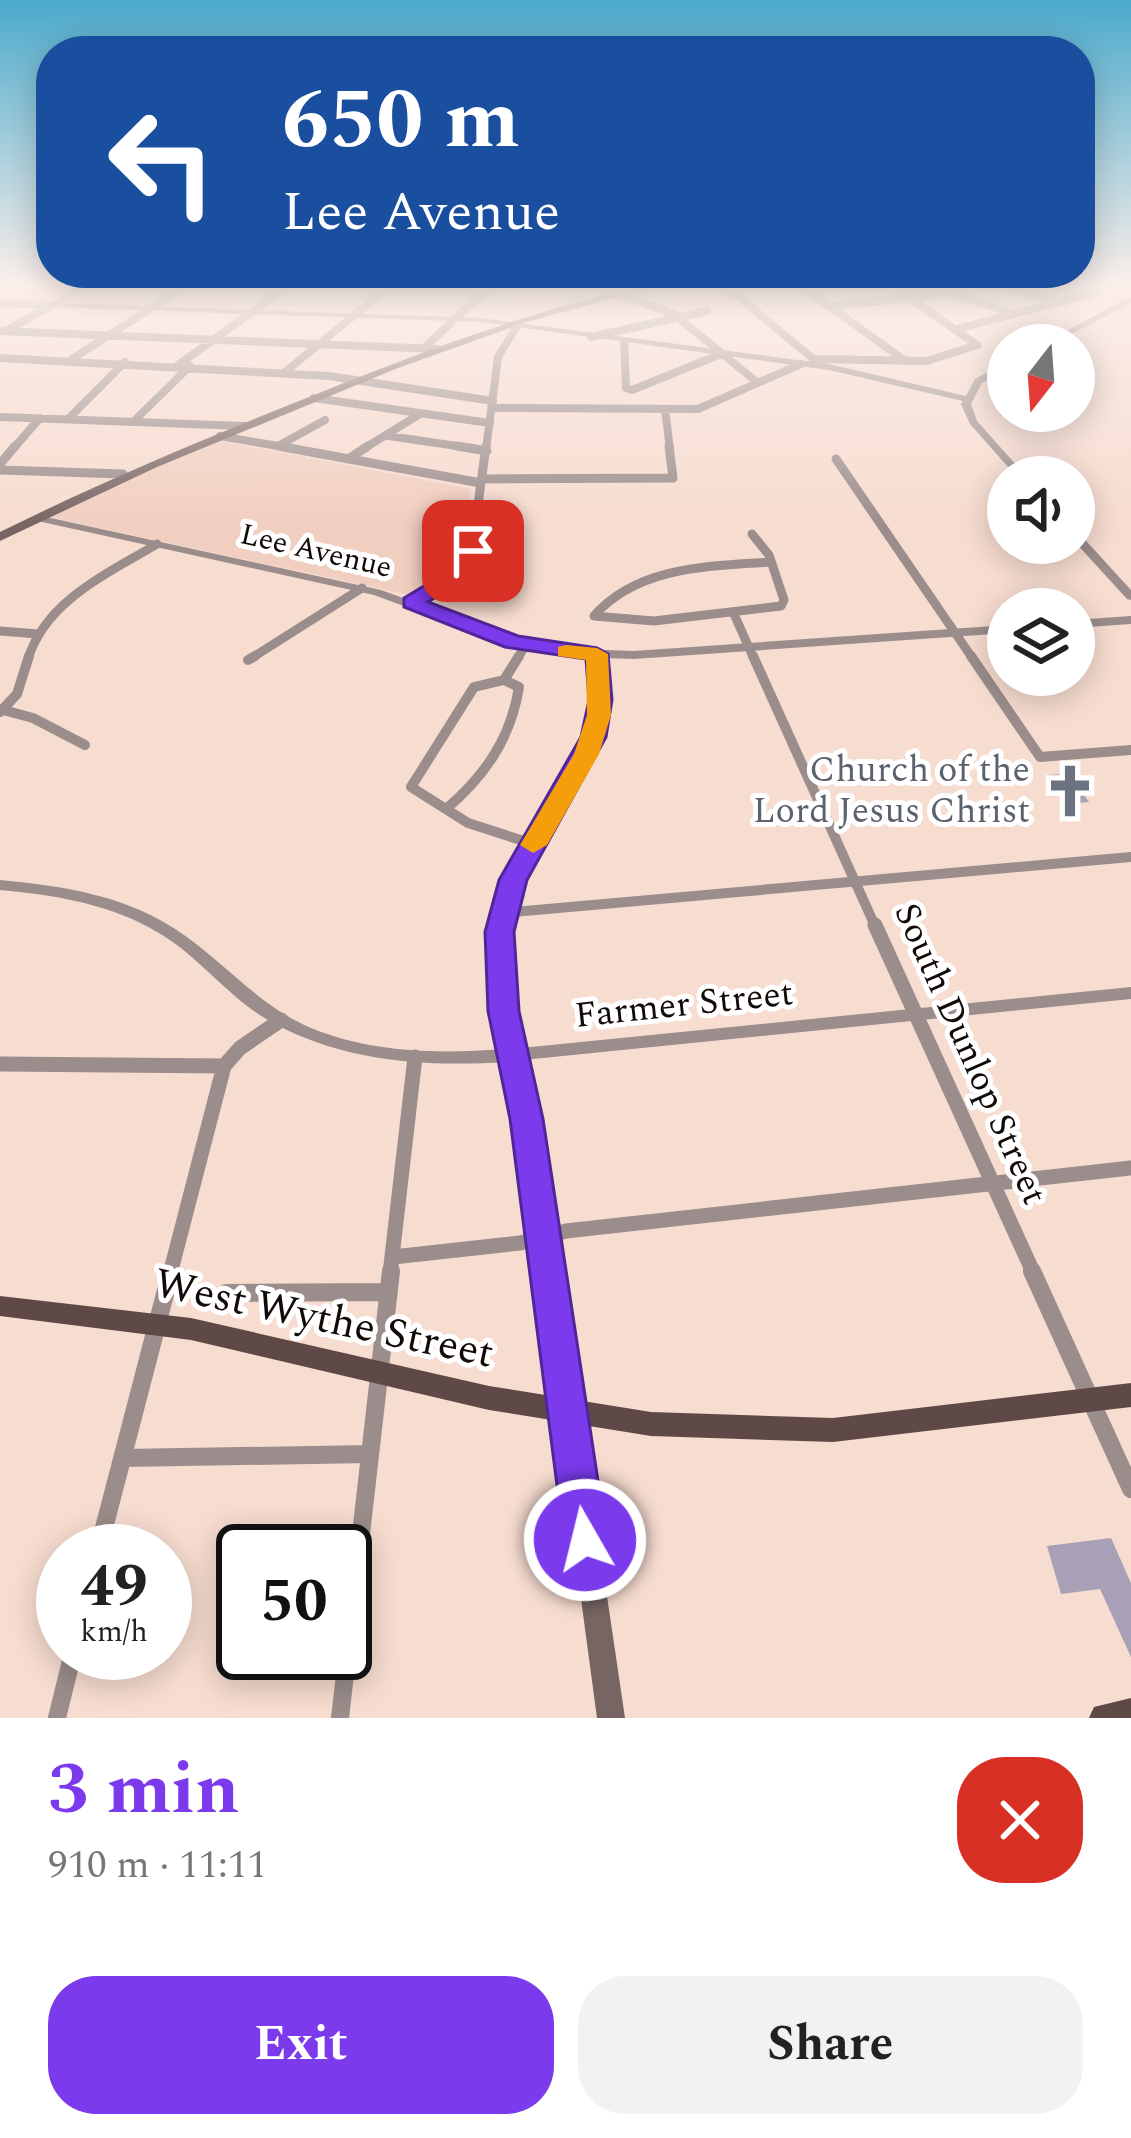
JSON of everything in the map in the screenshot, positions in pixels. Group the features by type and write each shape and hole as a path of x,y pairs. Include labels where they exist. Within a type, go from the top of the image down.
{"main road":[{"path":"0,537 123,474 392,365"},
{"name":"West Wythe Street","path":"0,1306 158,1324 568,1413 722,1430 800,1431 951,1419 1131,1395"},
{"path":"568,1413 611,1718"},
{"path":"1105,1718 1131,1714"}],"street":[{"path":"68,419 122,365"},
{"path":"179,365 359,380 493,405 665,409 701,409 798,365"},
{"path":"284,373 294,365"},
{"path":"412,603 454,577 471,557 498,365"},
{"path":"625,365 626,388 635,390 695,365"},
{"path":"736,365 758,383"},
{"path":"827,365 966,399"},
{"path":"134,421 190,366"},
{"path":"966,399 987,376"},
{"path":"314,398 490,423"},
{"path":"966,399 973,422 1003,456"},
{"path":"220,436 482,481 673,478 665,409"},
{"path":"347,459 420,414"},
{"path":"0,417 244,426"},
{"path":"0,467 40,418"},
{"path":"277,447 325,420"},
{"path":"389,436 487,452"},
{"path":"836,459 1040,757 1131,750"},
{"path":"0,467 123,474"},
{"name":"Lee Avenue","path":"37,518 362,588 526,645 597,654 987,630"},
{"path":"752,534 765,546 771,562 784,603 772,610 611,620 593,614 650,579 696,568 771,562"},
{"path":"1,710 23,688 38,634 67,603 157,544"},
{"path":"1095,557 1131,597"},
{"path":"248,660 362,588"},
{"name":"South Dunlop Street","path":"734,614 1131,1489"},
{"path":"1095,623 1131,620"},
{"path":"0,631 38,634"},
{"path":"504,680 526,645"},
{"path":"568,1413 526,1119 500,977 502,913 533,844 593,737 600,700 597,654"},
{"path":"446,809 484,772 509,731 519,687 504,680 474,687 411,782 413,791 446,809 496,836 533,844"},
{"path":"1,710 33,718 86,745"},
{"path":"502,913 1131,857"},
{"name":"Farmer Street","path":"0,886 65,892 140,916 177,937 281,1020 359,1049 416,1057 512,1055 1131,993"},
{"path":"105,1524 224,1066 240,1048 281,1020"},
{"path":"340,1718 416,1057"},
{"path":"0,1064 224,1066"},
{"path":"393,1257 1131,1168"},
{"path":"226,1293 389,1292"},
{"path":"123,1457 370,1454"},
{"path":"57,1718 66,1680"}],"shaded area":[{"path":"216,440 471,489 459,560 410,595 50,517 97,490"}],"building":[{"name":"Church of the Lord Jesus Christ","path":"1077,773 1085,785 1077,785 1089,802 1069,804 1048,775"},
{"path":"1111,1538 1131,1583 1131,1657 1100,1589 1061,1594 1047,1546"}],"slow traffic":[{"path":"533,845 575,776 599,715 597,654 566,651"}],"place":[{"name":"Church of the Lord Jesus Christ","path":"1070,791"}],"route":[{"path":"473,551 454,577 412,603 513,642 597,654 600,700 593,737 513,880 499,932 504,1011 526,1119 585,1540"}]}
